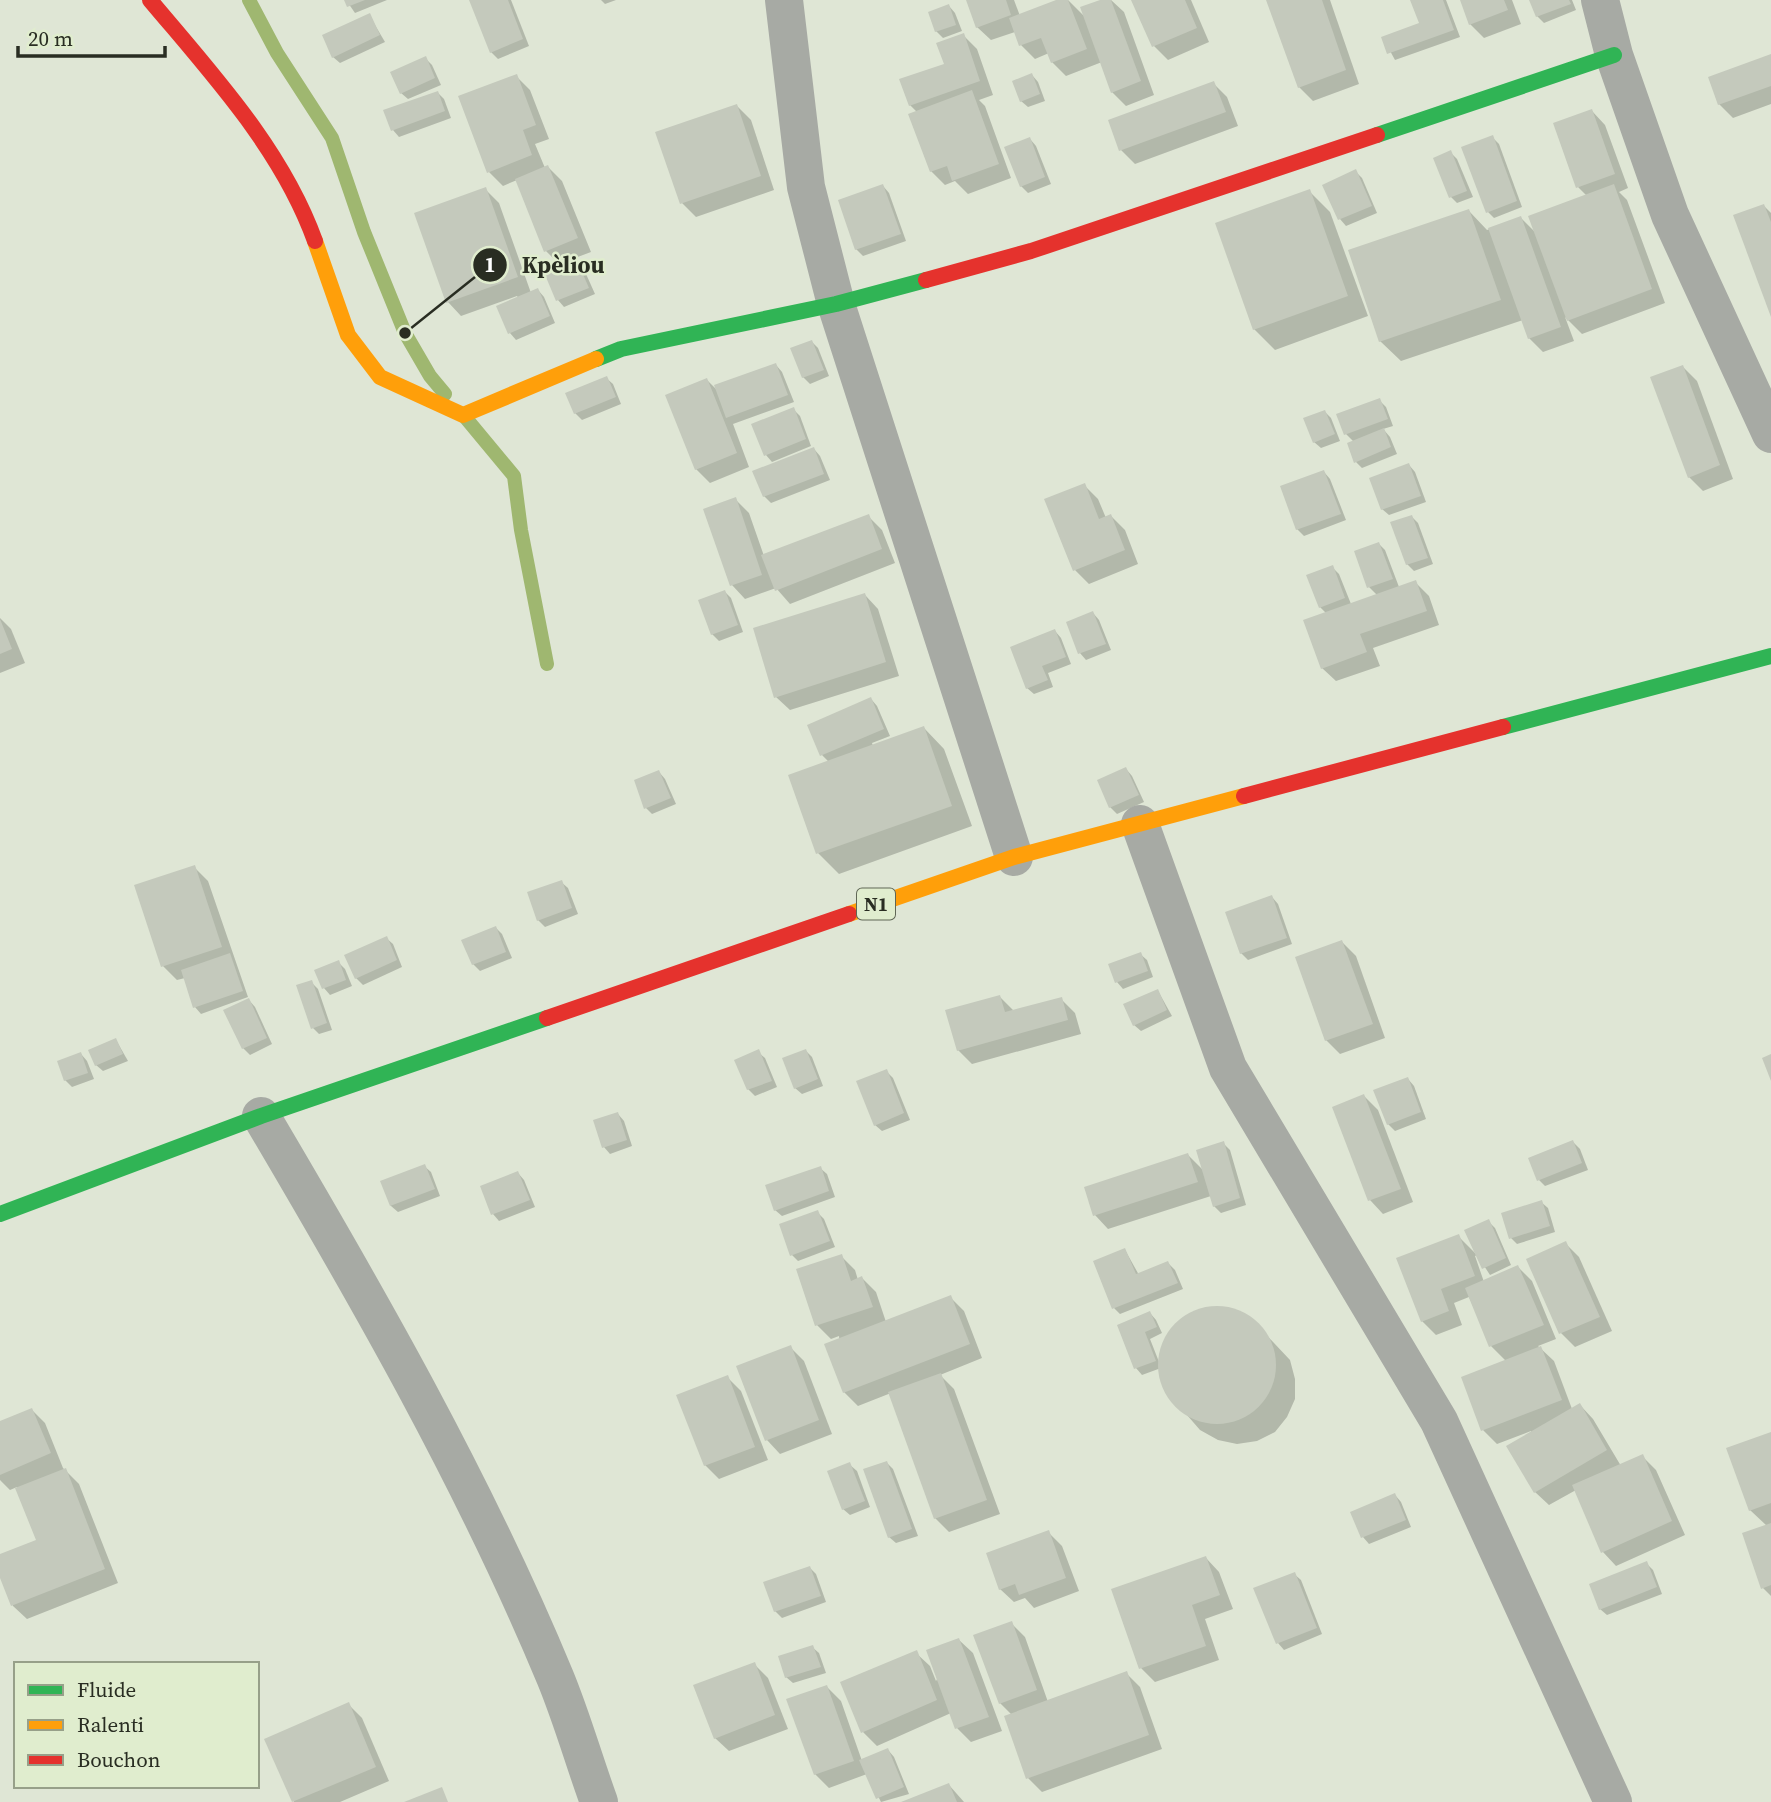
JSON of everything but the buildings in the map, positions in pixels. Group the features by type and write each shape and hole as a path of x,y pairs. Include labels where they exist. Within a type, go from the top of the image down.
{"main road":[{"path":"150,0 213,75 272,153 312,230 348,335 380,377 463,415 621,349 836,304 1031,251 1614,55"},
{"name":"N1","path":"0,1214 261,1116 1014,857 1771,656"}],"street":[{"path":"784,0 806,187 836,304 1014,857"},
{"path":"1600,0 1614,55 1670,215 1771,433"},
{"path":"1140,824 1228,1068 1438,1421 1613,1802"},
{"path":"261,1116 337,1245 482,1514 556,1679 599,1802"}],"waterway":[{"path":"249,0 277,53 332,138 364,232 405,333 430,376 445,394"},
{"path":"465,417 514,476 521,530 547,664"}],"traffic: fast":[{"path":"1377,135 1614,55"},
{"path":"596,359 621,349 836,304 926,280"},
{"path":"1503,727 1771,656"},
{"path":"0,1214 261,1116 547,1018"}],"traffic: slow":[{"path":"315,241 348,335 380,377 463,415 596,359"},
{"path":"849,914 1014,857 1244,796"}],"traffic: jam":[{"path":"150,0 221,85 265,144 301,207 315,241"},
{"path":"926,280 1031,251 1377,135"},
{"path":"1244,796 1503,727"},
{"path":"547,1018 849,914"}],"place":[{"name":"Kpèliou","path":"405,333"}]}
